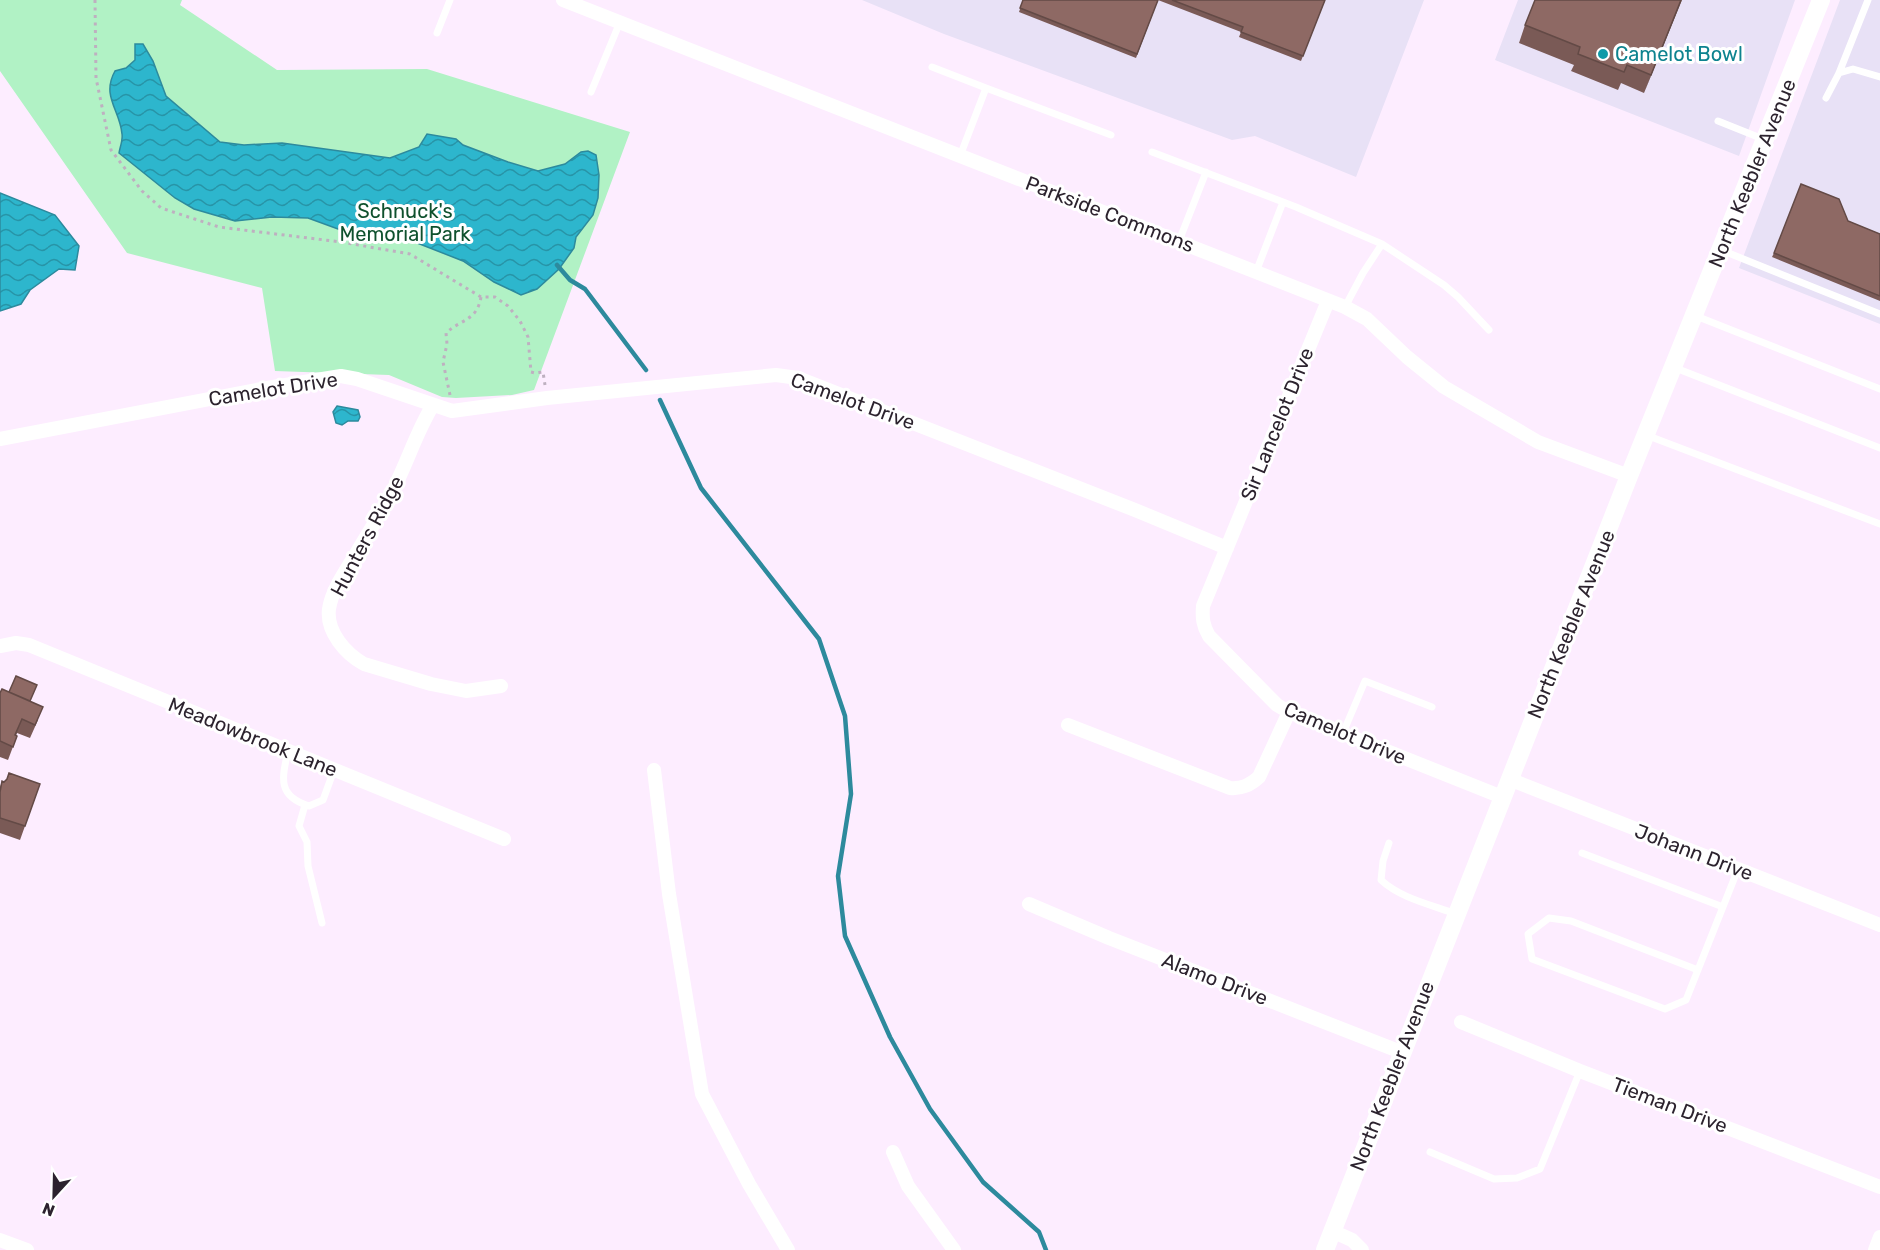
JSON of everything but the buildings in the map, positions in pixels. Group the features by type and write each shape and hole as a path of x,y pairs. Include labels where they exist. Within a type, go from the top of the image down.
{"street":[{"name":"Parkside Commons","path":"563,0 587,4 620,22 1345,307 1367,319 1407,357 1444,387 1538,442 1629,476"},
{"name":"North Keebler Avenue","path":"1325,1250 1629,476 1821,0"},
{"name":"Sir Lancelot Drive","path":"1227,548 1328,301"},
{"name":"Camelot Drive","path":"0,438 341,376 357,379 452,411 547,398 776,375 798,378 1227,548 1203,606 1202,618 1205,628 1209,636 1277,705 1288,712 1502,797"},
{"name":"Hunters Ridge","path":"433,405 423,420 394,490 342,576 333,595 329,619 336,638 343,648 354,659 364,664 431,684 466,691 501,686"},
{"name":"Meadowbrook Lane","path":"0,646 16,643 29,645 504,839"},
{"path":"1068,725 1230,788 1240,789 1259,777 1288,712"},
{"path":"654,770 669,894 702,1094 749,1184 788,1250"},
{"name":"Johann Drive","path":"1509,779 1880,925"},
{"name":"Alamo Drive","path":"1029,904 1109,938 1401,1052"},
{"name":"Tieman Drive","path":"1461,1022 1580,1071 1880,1187"},
{"path":"893,1152 908,1186 954,1250"},
{"path":"1332,1231 1352,1240 1362,1250"},
{"path":"1875,1250 1880,1237"},
{"path":"0,1239 27,1250"}],"lane":[{"path":"437,33 450,0"},
{"path":"1826,98 1839,73 1868,0"},
{"path":"591,92 620,22"},
{"path":"932,67 1111,135"},
{"path":"1839,73 1853,69 1880,77"},
{"path":"960,156 986,88"},
{"path":"1718,121 1765,141"},
{"path":"1152,152 1283,202 1382,244 1444,285 1489,330"},
{"path":"1179,242 1206,172"},
{"path":"1256,272 1283,202"},
{"path":"1345,307 1382,244"},
{"path":"1721,250 1880,314"},
{"path":"1695,315 1880,389"},
{"path":"1673,367 1880,448"},
{"path":"1646,435 1880,524"},
{"path":"1342,733 1365,681 1432,707"},
{"path":"288,751 282,777 284,786 296,801 305,805 315,805 323,800 334,769"},
{"path":"305,805 299,826 307,842 308,866 322,923"},
{"path":"1389,843 1383,861 1381,880 1398,891 1456,914"},
{"path":"1582,853 1724,907"},
{"path":"1698,970 1571,921 1548,918 1528,934 1532,959 1665,1009 1686,1000 1724,907 1738,869"},
{"path":"1430,1152 1494,1179 1517,1178 1540,1169 1580,1071"}],"path":[{"path":"95,0 96,78 111,150 142,191 161,208 219,226 341,242 410,254 481,297 495,297 508,306 520,321 528,337 531,372 543,372 547,398"},
{"path":"452,411 443,362 447,344 446,333 470,318 479,307 481,297"}],"shaded area":[{"path":"862,0 1424,0 1356,177 1255,136 1232,140 944,34"},
{"path":"1518,0 1795,0 1739,156 1495,60"},
{"path":"1840,0 1880,0 1880,324 1739,268"}],"green space":[{"name":"Schnuck's Memorial Park","path":"0,0 182,0 180,5 277,70 427,69 630,132 534,390 512,395 442,397 389,375 275,371 262,288 127,253 0,71"}],"water":[{"path":"135,44 143,44 153,61 166,96 220,142 244,145 282,143 390,158 419,147 427,134 456,139 463,145 538,171 565,164 581,152 588,151 596,155 599,175 598,198 593,215 576,237 574,248 559,269 537,289 521,295 494,282 463,261 407,239 349,233 308,218 272,217 235,221 194,209 175,198 119,153 122,134 121,125 112,103 111,80 115,71 126,68 135,60"},
{"path":"0,193 55,215 79,246 75,270 59,269 30,290 21,304 0,311"},
{"path":"337,406 358,410 360,417 358,421 348,421 342,425 336,423 333,412"}],"waterway":[{"path":"557,265 570,280 585,289 646,370"},
{"path":"660,400 701,488 819,639 845,716 851,794 838,876 845,936 890,1037 930,1109 983,1182 1039,1232 1046,1250"}],"place":[{"name":"Camelot Bowl","path":"1603,54"}]}
